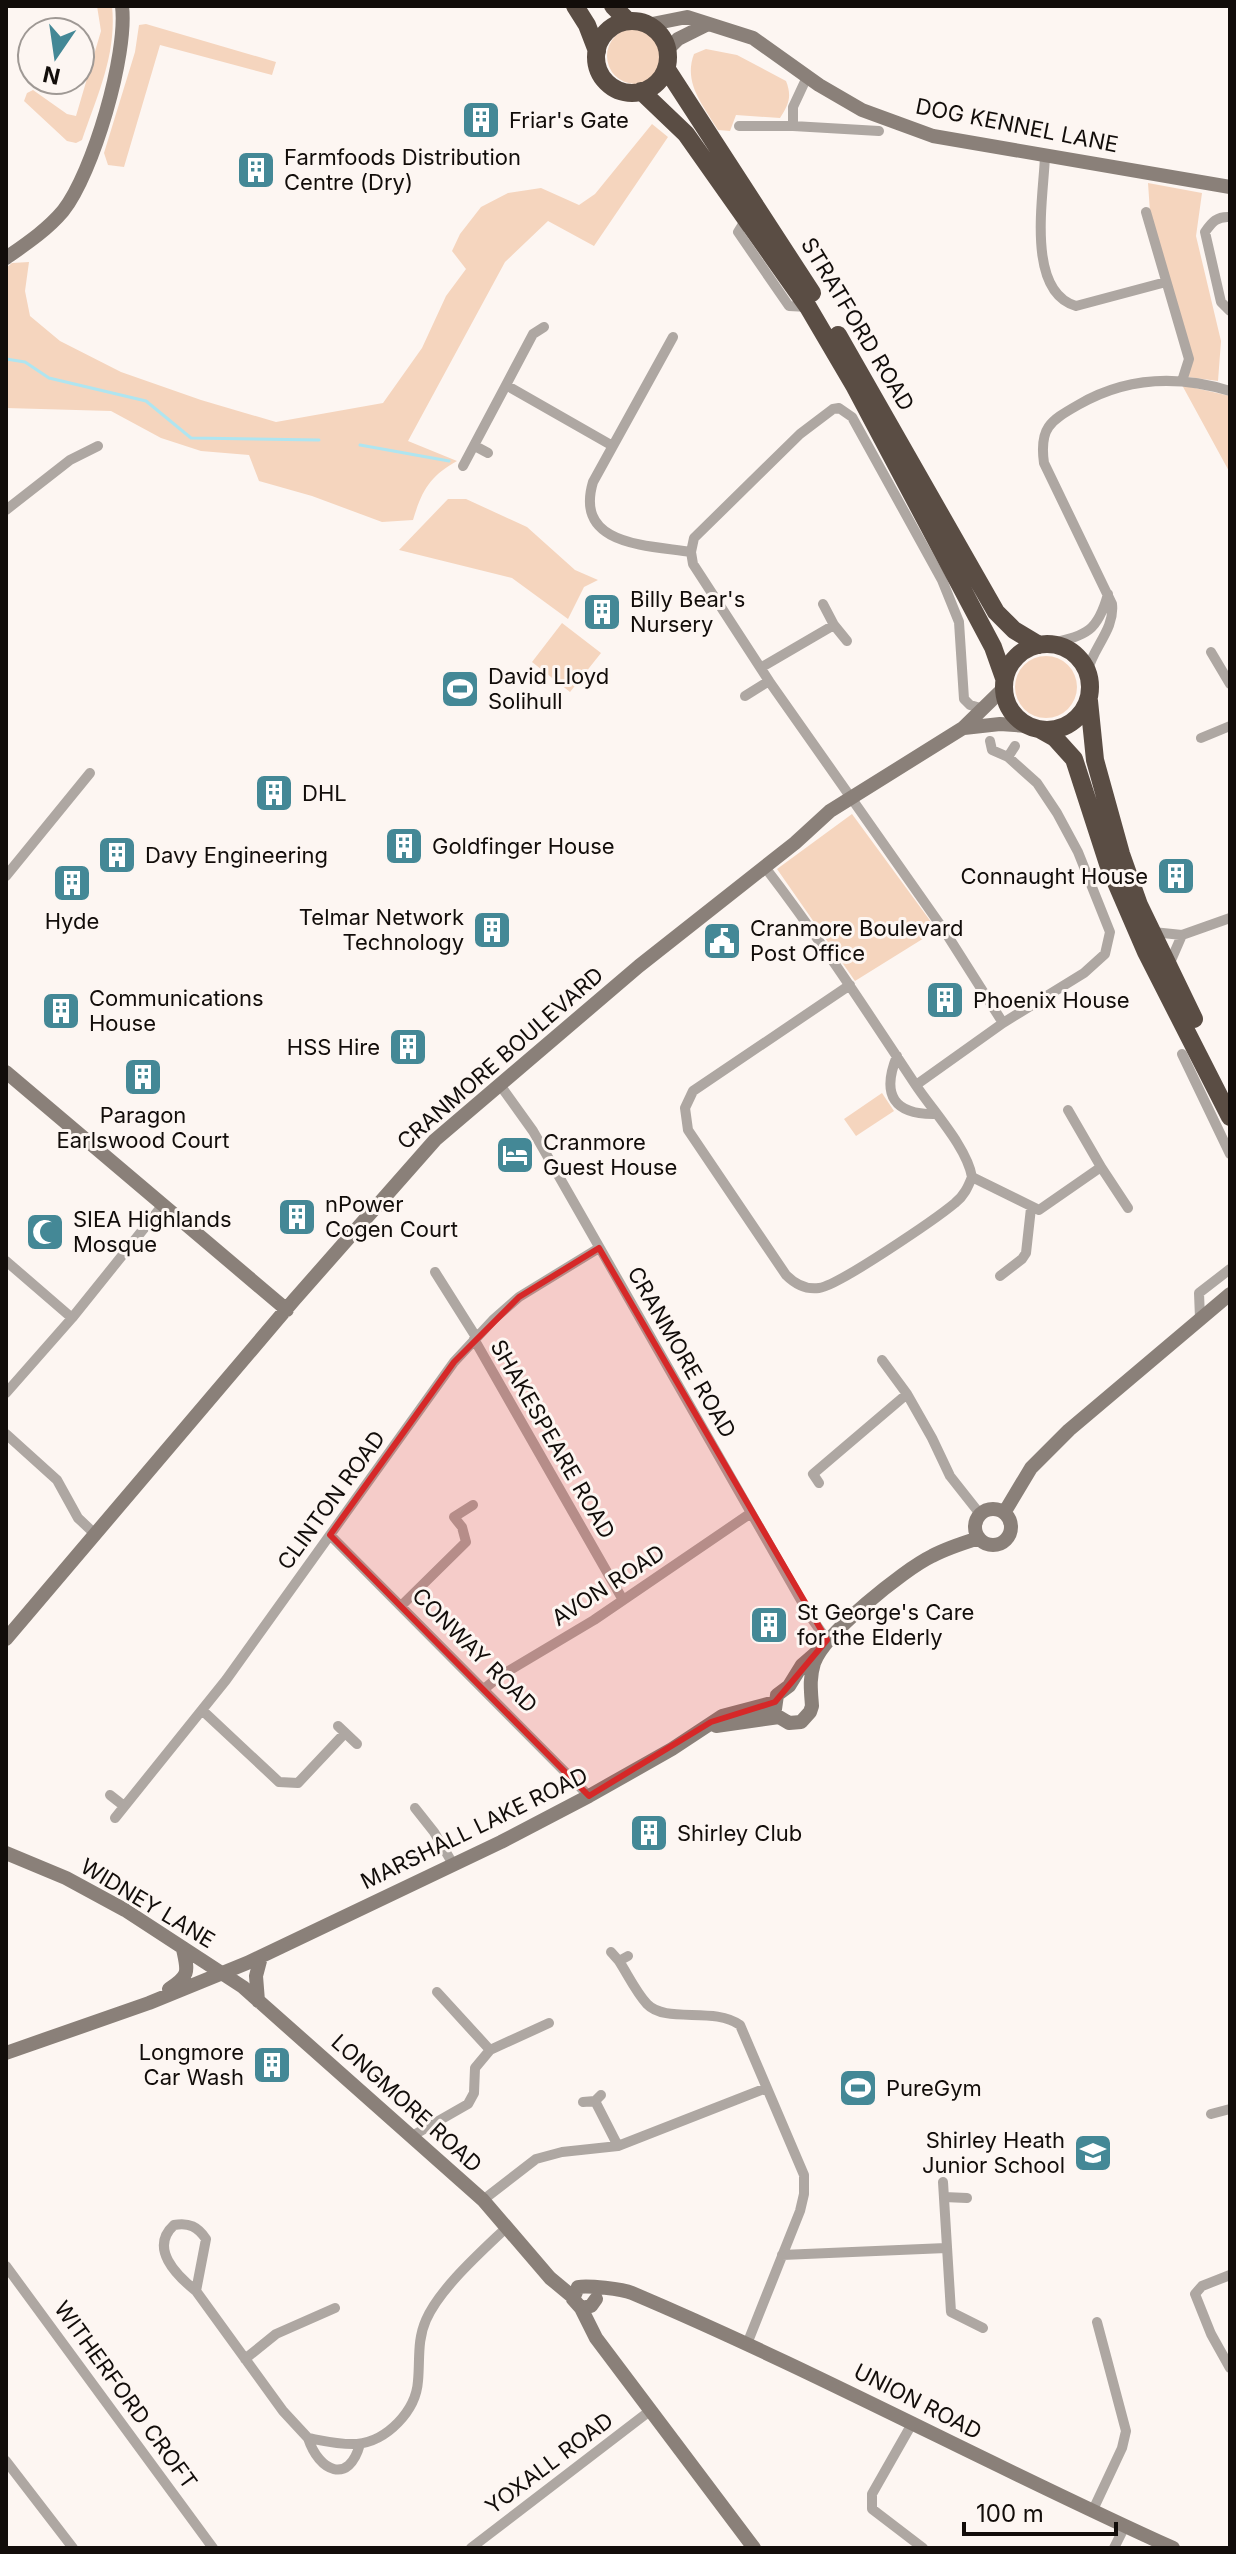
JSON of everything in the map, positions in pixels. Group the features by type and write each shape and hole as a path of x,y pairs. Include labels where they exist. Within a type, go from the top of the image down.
{"highway":[{"path":"575,6 587,25 597,51 597,65 607,83 628,92 641,91 656,83 666,59 663,39 647,25 628,21 613,6"},
{"path":"597,51 607,31 628,21"},
{"name":"STRATFORD ROAD","path":"666,59 866,379 996,612 1014,630 1043,644"},
{"name":"STRATFORD ROAD","path":"641,91 686,134 808,307 855,387 993,647 1004,683"},
{"path":"1230,1091 1139,905 1121,854 1095,760 1089,701 1091,690 1087,673 1072,653 1060,647 1043,644 1018,655 1008,666 1004,683 1010,709 1066,749 1074,759 1108,864 1146,952 1230,1117"},
{"path":"1033,727 1064,727 1089,701"}],"street":[{"path":"6,258 52,223 77,188 106,111 119,64 124,35 122,6"},
{"name":"DOG KENNEL LANE","path":"647,25 687,17 753,38 807,77 862,110 933,136 1230,187"},
{"path":"666,59 678,39 708,24"},
{"path":"793,126 793,107 807,77"},
{"path":"739,126 879,131"},
{"path":"1045,155 1040,219 1044,259 1050,287 1060,299 1076,306 1166,282"},
{"path":"1146,212 1189,359 1182,381"},
{"path":"1230,217 1212,222 1205,232 1221,302 1230,311"},
{"path":"463,466 533,334 544,327"},
{"path":"673,337 611,445 589,495 590,511 597,526 609,535 691,552"},
{"path":"1087,673 1090,657 1113,615 1108,594 1044,463 1044,435 1051,422 1059,416 1102,392 1124,384 1182,381 1230,391"},
{"path":"506,385 611,445"},
{"path":"984,709 970,705 964,699 959,622 942,580 852,417 839,408 833,409 800,434 694,538 691,552 693,564 769,681 944,930 1003,1023"},
{"path":"6,510 70,460 98,446"},
{"path":"475,446 488,453"},
{"path":"1043,644 1088,633 1102,616 1108,594"},
{"path":"823,604 847,641"},
{"path":"762,667 834,625"},
{"path":"1211,652 1230,684"},
{"path":"745,696 769,681"},
{"name":"CRANMORE BOULEVARD","path":"6,1639 415,1161 455,1121 639,966 850,796 963,728 984,709 1004,683"},
{"name":"CRANMORE BOULEVARD","path":"963,728 1000,724 1033,727"},
{"path":"1201,738 1230,726"},
{"path":"916,1085 1003,1023 1084,973 1105,954 1110,932 1089,876 1057,813 1037,783 1008,757 992,750 990,741"},
{"path":"1008,757 1015,746"},
{"path":"6,876 90,773"},
{"path":"1089,876 1108,864"},
{"path":"764,866 850,985 970,1166 972,1177 966,1191 956,1202 893,1246 828,1286 806,1288 786,1275 688,1130 685,1108 693,1091 850,985"},
{"path":"1153,932 1182,935 1230,918"},
{"path":"1169,965 1182,935"},
{"path":"1182,1054 1230,1154"},
{"path":"897,1056 888,1083 891,1095 899,1105 917,1114 936,1114"},
{"path":"6,1072 287,1310"},
{"name":"CRANMORE ROAD","path":"500,1085 533,1131 824,1644"},
{"path":"1068,1110 1128,1208"},
{"path":"972,1177 1039,1210 1101,1167"},
{"path":"6,1393 72,1318 162,1206"},
{"path":"1000,1276 1026,1253 1031,1208"},
{"name":"CLINTON ROAD","path":"115,1818 203,1711 433,1388 475,1338 519,1297 599,1248"},
{"path":"6,1261 72,1318"},
{"path":"1200,1318 1199,1293 1230,1269"},
{"name":"SHAKESPEARE ROAD","path":"435,1272 623,1600"},
{"path":"1004,1513 1031,1468 1069,1430 1230,1294"},
{"path":"882,1360 907,1394 950,1476 980,1514"},
{"path":"819,1483 813,1474 907,1394"},
{"path":"6,1434 57,1480 78,1518 95,1534"},
{"path":"402,1605 466,1542 462,1527 454,1517 473,1505"},
{"path":"989,1509 1004,1513 1010,1524 1006,1539 991,1545 979,1538 975,1526 980,1514 989,1509"},
{"name":"AVON ROAD","path":"484,1689 751,1513"},
{"name":"CONWAY ROAD","path":"330,1535 589,1796"},
{"path":"789,1686 802,1665 905,1573 930,1557 979,1538"},
{"name":"MARSHALL LAKE ROAD","path":"149,2003 261,1957 453,1864 589,1796 701,1730 777,1710 789,1723 801,1722 812,1706 808,1693 814,1663 824,1644"},
{"path":"777,1710 782,1689 799,1686 808,1693"},
{"path":"203,1711 279,1782 288,1784 298,1783 342,1730 357,1744"},
{"path":"110,1795 124,1806"},
{"path":"415,1808 453,1864"},
{"name":"WIDNEY LANE","path":"6,1853 66,1878 125,1910 222,1974"},
{"path":"6,2053 149,2003 183,1980 187,1970 183,1949"},
{"path":"619,1956 648,2006 659,2012 721,2016 740,2025 805,2183 800,2211 747,2344"},
{"path":"258,2001 256,1976 261,1957"},
{"name":"LONGMORE ROAD","path":"222,1974 258,2001 483,2200 550,2278 585,2298 596,2338 754,2548"},
{"path":"446,2002 456,1991"},
{"path":"437,1992 490,2050"},
{"path":"528,2016 534,2030"},
{"path":"412,2136 468,2104 474,2093 475,2068 490,2050 549,2023"},
{"path":"483,2200 536,2159 562,2152 618,2146 766,2088"},
{"path":"593,2100 618,2146"},
{"path":"1211,2114 1230,2109"},
{"path":"943,2182 951,2312 979,2326 980,2312"},
{"path":"944,2197 967,2198"},
{"path":"196,2291 206,2239 196,2227 174,2225 165,2234 164,2251 181,2279 196,2291 283,2411 308,2438 321,2464 332,2468 344,2467 356,2459 360,2444"},
{"path":"308,2438 360,2444 382,2435 399,2423 418,2384 421,2332 432,2309 469,2263 507,2227"},
{"path":"782,2255 946,2248"},
{"name":"WITHERFORD CROFT","path":"6,2266 213,2548"},
{"path":"1230,2275 1202,2286 1195,2294 1211,2334 1230,2368"},
{"name":"UNION ROAD","path":"585,2298 618,2289 640,2298 747,2344 913,2422 1092,2512 1173,2548"},
{"path":"245,2359 276,2334 335,2308"},
{"path":"1092,2512 1122,2448 1126,2431 1097,2322"},
{"name":"YOXALL ROAD","path":"471,2548 651,2410"},
{"path":"913,2422 872,2494 872,2509 923,2548"},
{"path":"6,2461 73,2548"},
{"path":"1114,2548 1125,2526"}],"highlighted area":[{"path":"599,1248 827,1640 775,1702 711,1722 589,1796 330,1535 454,1362 519,1297"}],"shaded area":[{"path":"97,6 112,6 109,58 94,107 82,140 76,143 67,141 24,101 26,96 42,96 67,114 76,116 82,96 96,96 96,48 101,31"},
{"path":"146,24 276,62 272,75 160,45 124,167 108,165 104,153 135,52 139,25"},
{"path":"635,28 654,37 663,56 654,75 635,84 616,75 607,56 616,37"},
{"path":"706,49 737,55 786,81 789,100 780,118 736,115 730,131 718,130 696,94 691,75 694,54"},
{"path":"652,124 668,137 594,246 548,221 505,262 408,441 457,461 428,485 413,520 382,522 312,496 259,481 249,455 201,451 161,438 111,411 6,408 6,268 12,263 29,262 25,291 30,316 60,341 121,372 276,422 383,403 422,348 446,296 466,269 452,251 460,234 481,207 508,193 541,188 579,205 595,194"},
{"path":"1148,183 1202,193 1196,236 1221,341 1218,381 1188,377 1193,357 1150,212"},
{"path":"1182,385 1230,396 1230,473"},
{"path":"448,499 466,499 527,527 575,570 598,580 584,587 568,619 512,578 399,550"},
{"path":"562,623 601,653 570,692 532,662"},
{"path":"1040,656 1052,656 1068,665 1075,675 1075,699 1068,709 1052,718 1040,718 1020,704 1015,693 1015,681 1029,661"},
{"path":"852,814 937,930 855,981 777,869"},
{"path":"882,1093 894,1111 856,1136 844,1119"}],"waterway":[{"path":"6,359 25,362 49,378 146,401 191,438 319,440"},
{"path":"360,445 449,461"}],"place":[{"name":"Friar's Gate","path":"481,120"},
{"name":"Farmfoods Distribution Centre (Dry)","path":"256,170"},
{"name":"Billy Bear's Nursery","path":"602,612"},
{"name":"David Lloyd Solihull","path":"460,689"},
{"name":"DHL","path":"274,793"},
{"name":"Goldfinger House","path":"404,846"},
{"name":"Davy Engineering","path":"117,855"},
{"name":"Connaught House","path":"1176,876"},
{"name":"Hyde","path":"72,883"},
{"name":"Telmar Network Technology","path":"492,930"},
{"name":"Cranmore Boulevard Post Office","path":"722,941"},
{"name":"Phoenix House","path":"945,1000"},
{"name":"Communications House","path":"61,1011"},
{"name":"HSS Hire","path":"408,1047"},
{"name":"Paragon Earlswood Court","path":"143,1077"},
{"name":"Cranmore Guest House","path":"515,1155"},
{"name":"nPower Cogen Court","path":"297,1217"},
{"name":"SIEA Highlands Mosque","path":"45,1232"},
{"name":"St George's Care for the Elderly","path":"769,1625"},
{"name":"Shirley Club","path":"649,1833"},
{"name":"Longmore Car Wash","path":"272,2065"},
{"name":"PureGym","path":"858,2088"},
{"name":"Shirley Heath Junior School","path":"1093,2153"}]}
